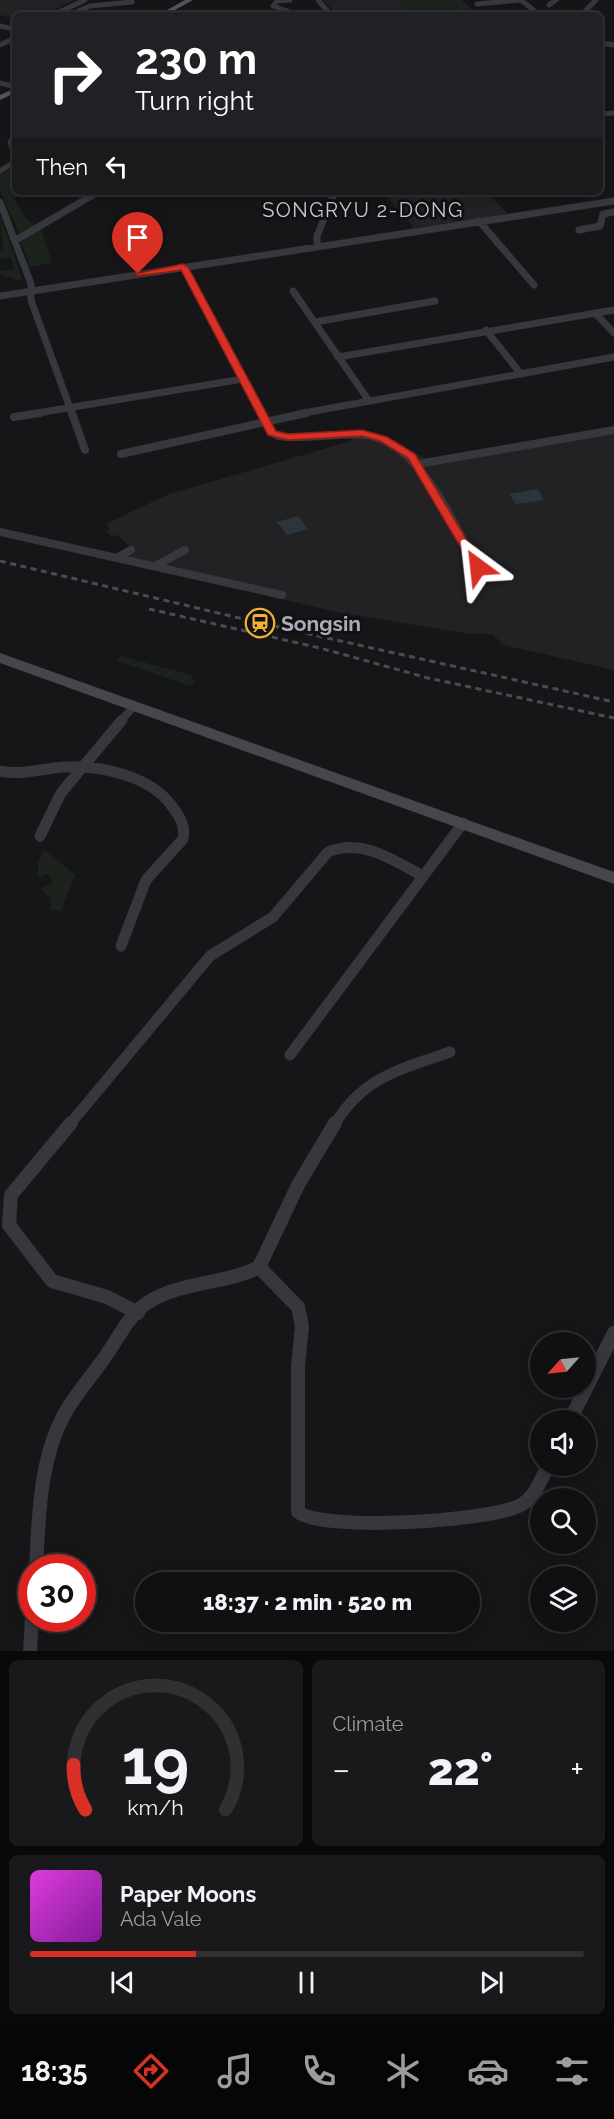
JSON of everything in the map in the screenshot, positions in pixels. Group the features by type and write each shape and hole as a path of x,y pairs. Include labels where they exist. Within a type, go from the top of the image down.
{"main road":[{"path":"167,12 190,0"},
{"path":"0,658 614,878"}],"street":[{"path":"60,12 85,0"},
{"path":"290,0 277,1 273,6 290,12"},
{"path":"318,0 329,12"},
{"path":"477,4 520,0 536,12"},
{"path":"549,6 556,0"},
{"path":"584,12 596,0"},
{"path":"75,12 103,4 132,2"},
{"path":"64,10 69,12"},
{"path":"12,139 10,142 12,148"},
{"path":"16,240 93,195"},
{"path":"317,246 317,236 333,196"},
{"path":"0,296 183,267 227,257 317,246 614,201"},
{"path":"0,202 16,240 31,290 31,300 85,450"},
{"path":"579,231 600,226 603,214 614,211 606,202"},
{"path":"479,221 534,285"},
{"path":"183,267 272,433 277,436 362,433 397,446 412,456 418,464 478,567"},
{"path":"293,291 369,401"},
{"path":"315,322 435,301"},
{"path":"338,357 614,310"},
{"path":"595,313 614,333"},
{"path":"486,330 520,374"},
{"path":"121,453 179,443 265,420 614,357"},
{"path":"15,417 243,378"},
{"path":"418,464 614,430"},
{"path":"362,433 367,446"},
{"path":"0,532 158,565 184,574 282,595"},
{"path":"118,557 131,550"},
{"path":"158,565 185,550"},
{"path":"40,836 61,793 82,767 94,757 134,706"},
{"path":"0,771 14,773 82,767 155,788 167,800 186,832 174,852 154,868 146,880 121,946"},
{"path":"290,1055 463,823"},
{"path":"138,1312 121,1302 84,1287 52,1281 9,1225 10,1195 210,956 228,943 259,928 274,916 316,861 328,851 342,845 356,845 423,876"},
{"path":"37,1554 40,1489 49,1451 62,1419 138,1312 148,1303 172,1293 224,1282 246,1275 259,1267 298,1185 346,1105 358,1092 396,1071 450,1052"},
{"path":"259,1267 298,1307 302,1326 298,1366 298,1512 308,1519 349,1522 481,1516 519,1507 530,1498 542,1476"},
{"path":"575,1410 614,1334"},
{"path":"30,1651 31,1632"}],"shaded area":[{"path":"0,0 75,0 49,12 12,12 12,17 0,15"},
{"path":"323,0 461,0 475,12 334,12"},
{"path":"399,0 451,0 464,12 411,12"},
{"path":"12,168 12,195 19,195 14,199 27,219 36,226 20,234 0,192 0,175"},
{"path":"386,195 490,195 508,214 414,228"},
{"path":"0,215 22,278 20,281 0,274 0,271 14,269 11,258 0,259 0,250 3,249"},
{"path":"41,229 52,263 30,267 21,241"},
{"path":"358,429 394,440 426,459 614,433 614,670 504,645 492,634 470,634 336,612 125,562 117,553 129,546 117,535 112,536 106,531 110,529 106,524 169,494 351,441"},
{"path":"538,489 544,500 516,504 509,494"},
{"path":"298,516 308,529 287,535 277,522"},
{"path":"120,656 192,675 194,682 191,686 117,661"},
{"path":"45,850 75,875 61,911 50,909 51,899 41,888 52,884 50,876 46,874 38,878 38,861"}],"railway":[{"path":"0,561 260,623 614,702"},
{"path":"149,609 320,648 428,678 614,718"}],"place":[{"name":"Songsin","path":"260,623"}],"district":[{"name":"SONGRYU 2-DONG","path":"363,210"}],"route":[{"path":"138,274 183,267 207,306 272,433 288,437 362,433 383,439 412,456 478,567"}]}
